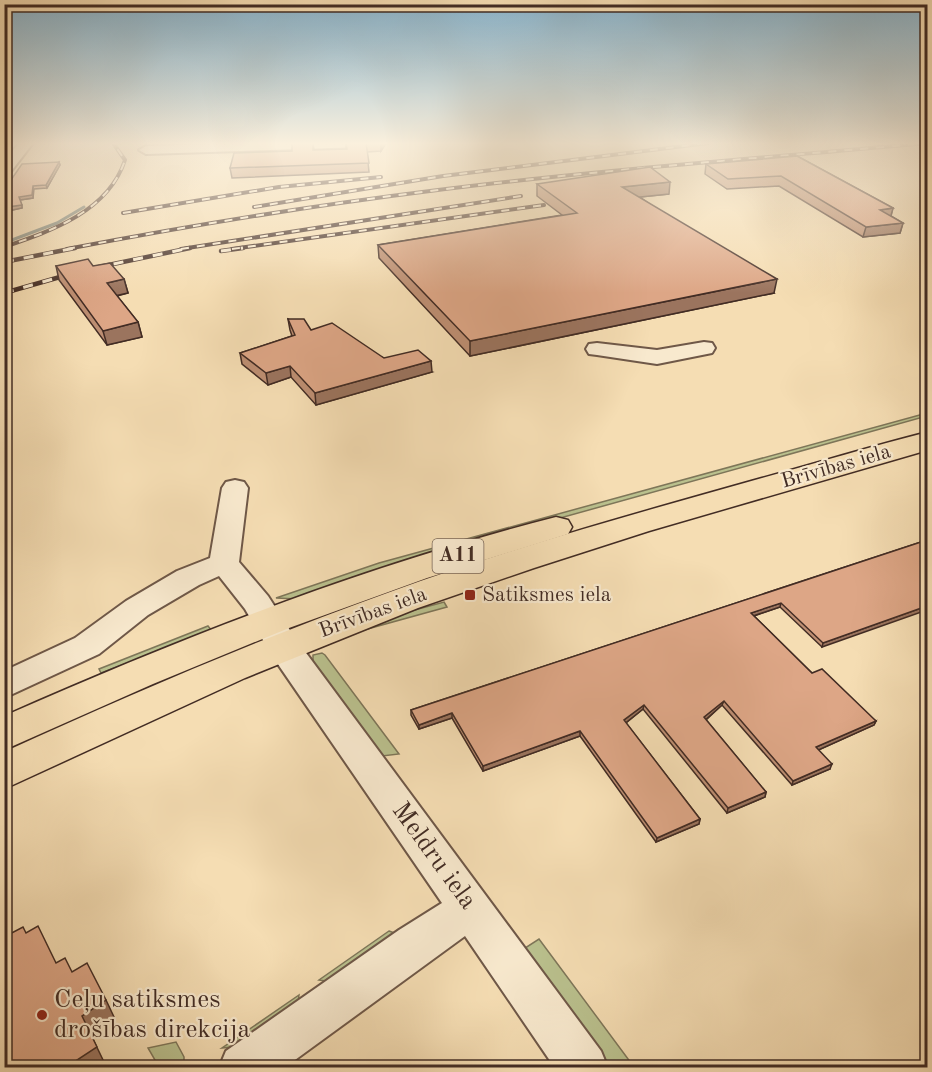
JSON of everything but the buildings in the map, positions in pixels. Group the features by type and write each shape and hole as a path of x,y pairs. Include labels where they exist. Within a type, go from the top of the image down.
{"highway":[{"name":"Brīvības iela","path":"4,772 276,633 500,542 927,422"},
{"name":"Brīvības iela","path":"4,734 152,668 463,579 593,537 927,441"}],"street":[{"path":"597,349 657,357 704,348"},
{"path":"4,686 87,646 137,608 188,578 224,563 235,488"},
{"name":"Meldru iela","path":"224,563 257,603 584,1068"},
{"path":"243,1068 414,945 471,908"}],"green space":[{"path":"927,413 927,416 463,545 298,599 276,598 379,563"},
{"path":"444,602 447,607 360,631 367,623"},
{"path":"208,626 212,631 101,673 99,669"},
{"path":"322,653 399,754 382,756 313,664 313,655"},
{"path":"389,931 400,935 333,982 319,980"},
{"path":"539,939 634,1067 602,1067 522,950"},
{"path":"299,995 298,1003 233,1047 222,1048"},
{"path":"176,1042 184,1057 184,1063 177,1067 159,1067 148,1048"}],"waterway":[{"path":"4,243 57,223 84,207"}],"railway":[{"path":"4,247 40,234 76,217 106,193"},
{"path":"123,213 243,193"},
{"path":"254,207 339,193"},
{"path":"67,249 249,217 415,193"},
{"path":"181,249 521,196"},
{"path":"232,249 544,205"},
{"path":"4,262 75,248"},
{"path":"94,268 190,248"},
{"path":"221,251 243,248"},
{"path":"4,293 74,273"}],"place":[{"name":"Satiksmes iela","path":"470,595"},
{"name":"Ceļu satiksmes drošības direkcija","path":"42,1015"}]}
